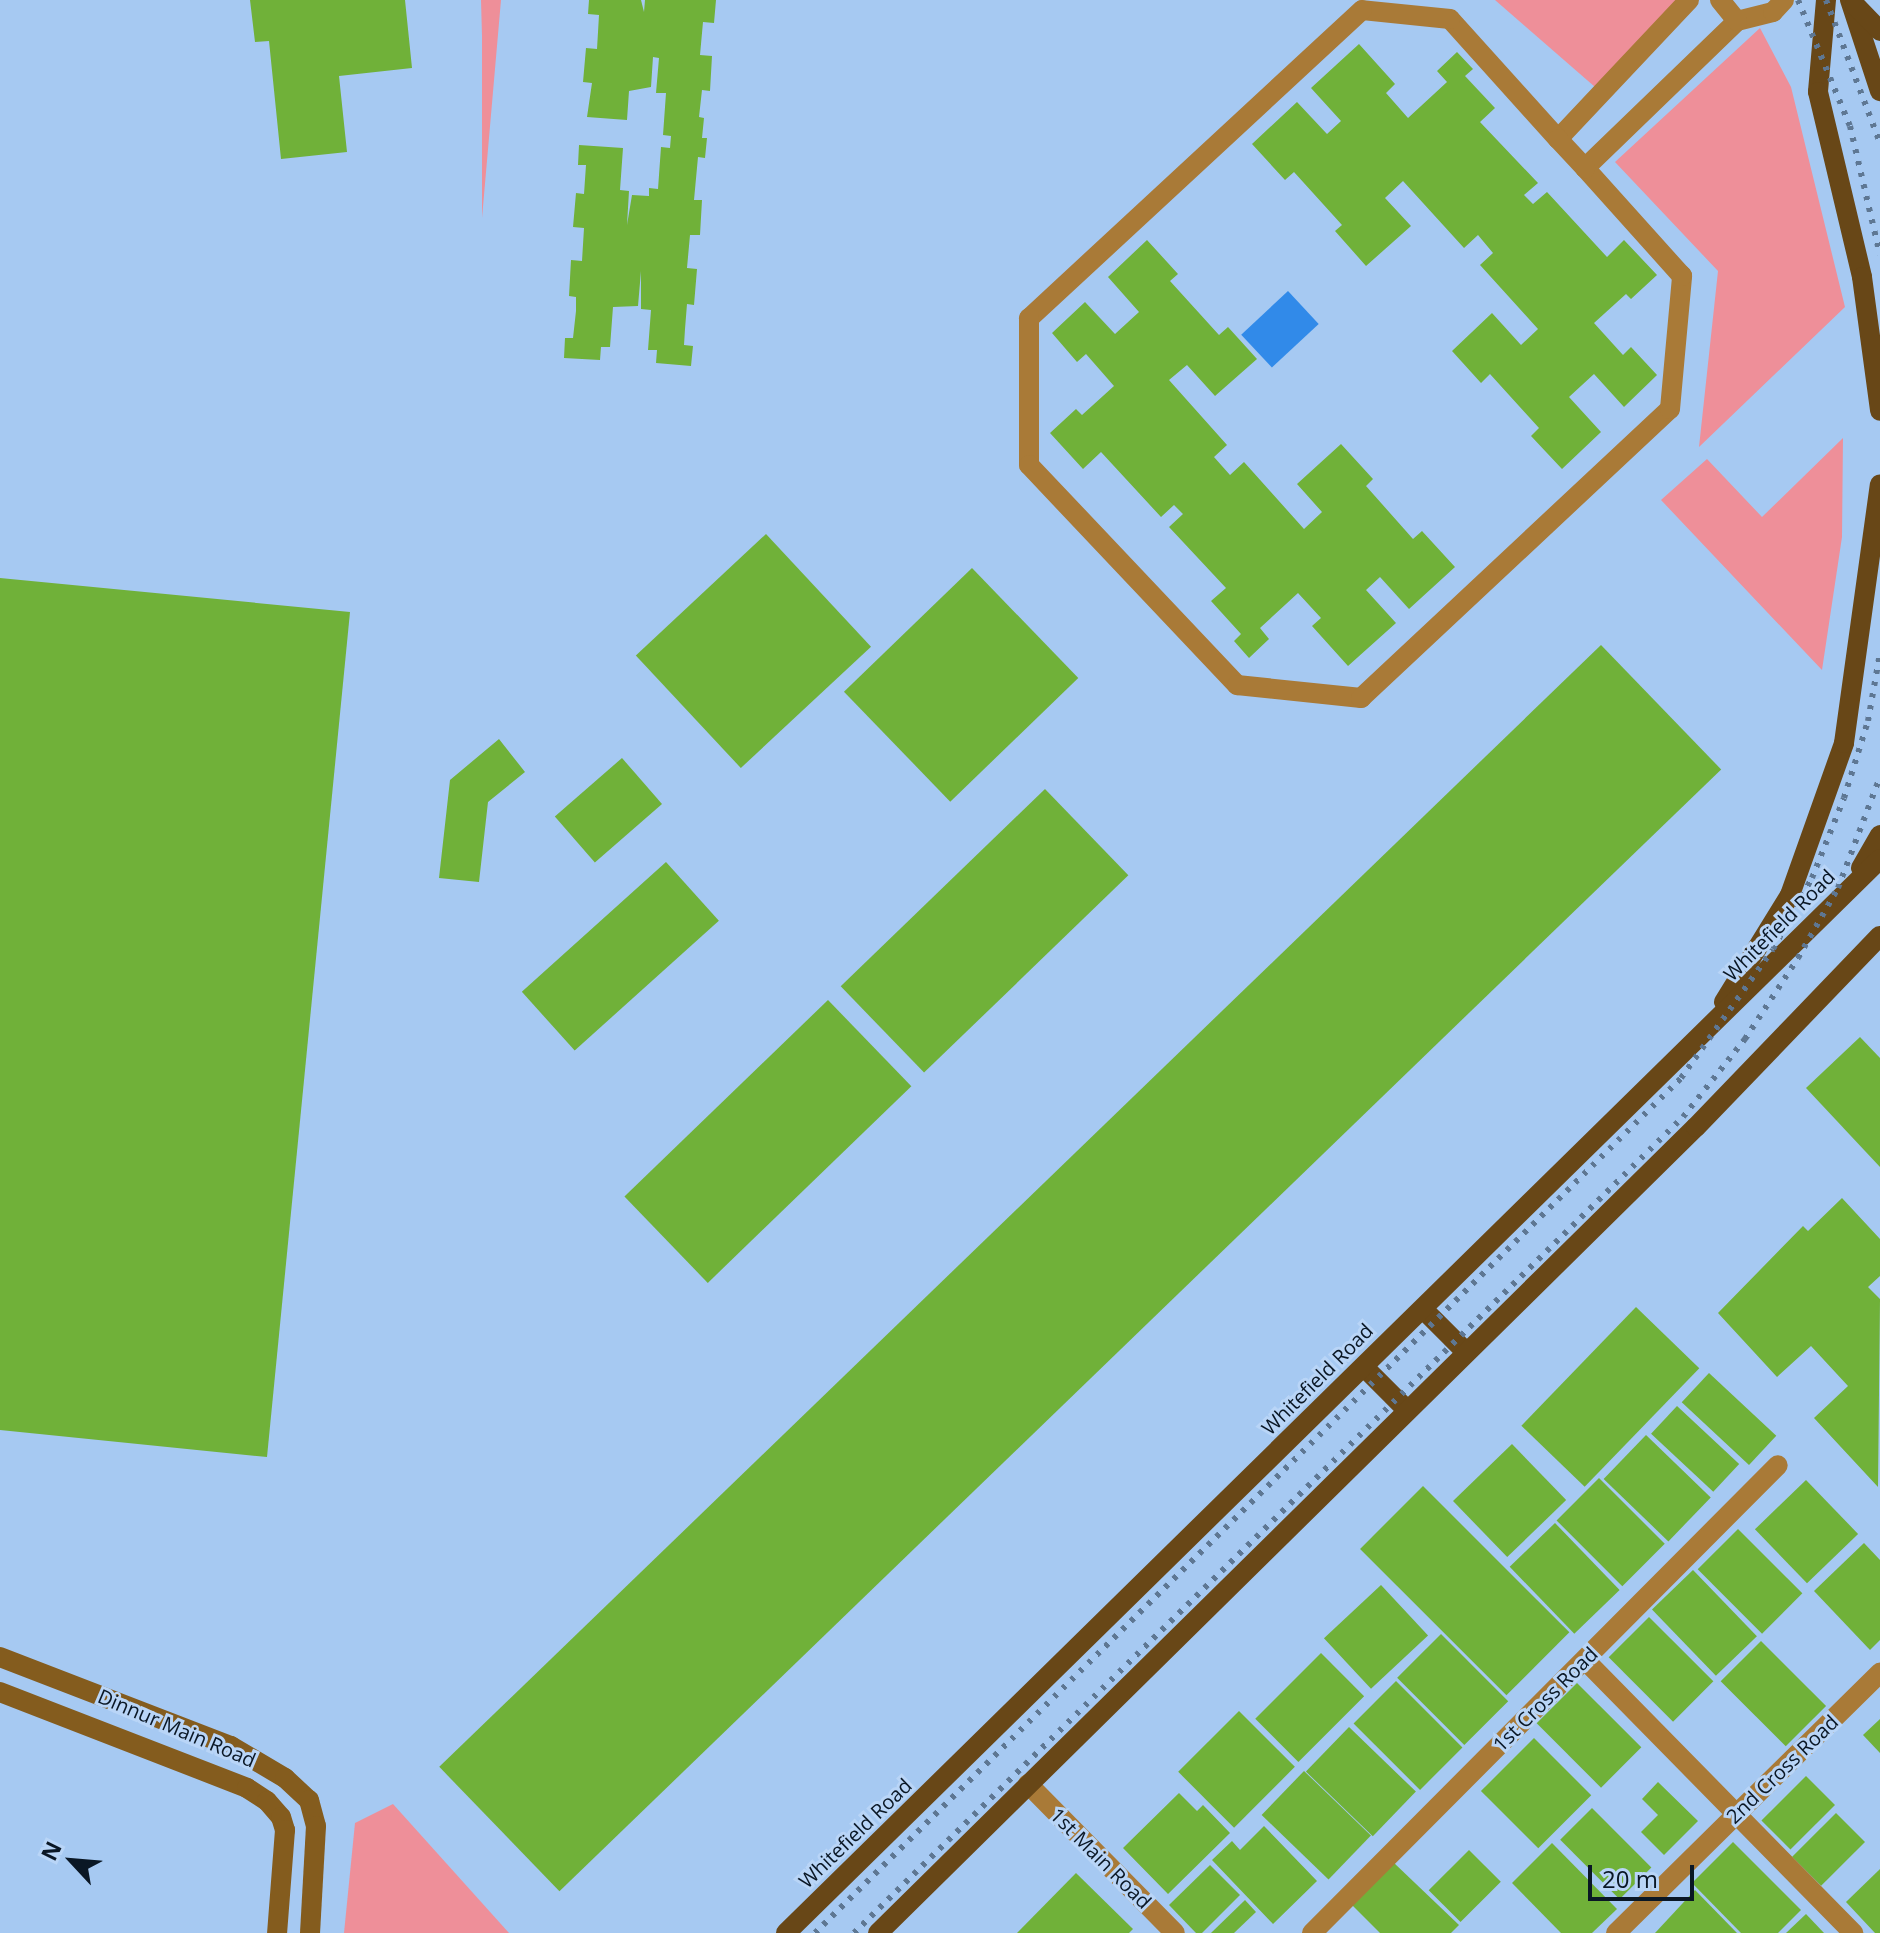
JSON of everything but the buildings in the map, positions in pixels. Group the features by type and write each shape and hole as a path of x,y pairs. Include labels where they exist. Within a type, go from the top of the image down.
{"main road":[{"path":"1826,0 1818,92 1862,277 1880,411"},
{"path":"1850,0 1880,31"},
{"path":"1850,0 1880,91"},
{"path":"1707,1030 1790,895 1844,743 1880,484"},
{"path":"1849,889 1880,835"},
{"name":"Whitefield Road","path":"786,1933 1880,859"},
{"path":"878,1933 1696,1127 1880,936"},
{"path":"1423,1309 1466,1352"},
{"path":"1364,1367 1407,1410"}],"street":[{"path":"1558,139 1689,0"},
{"path":"1720,0 1737,21"},
{"path":"1585,168 1737,21 1773,12 1784,0"},
{"path":"1362,10 1450,19 1585,168 1682,276 1670,409 1361,698 1237,685 1029,465 1029,318 1362,10"},
{"name":"1st Cross Road","path":"1312,1933 1778,1465"},
{"name":"Dinnur Main Road","path":"0,1657 231,1746 285,1778 309,1800 316,1826 310,1933"},
{"path":"1585,1660 1853,1933"},
{"name":"2nd Cross Road","path":"1616,1933 1880,1673"},
{"name":"Dinnur Main Road","path":"0,1692 247,1788 267,1801 281,1817 285,1830 277,1933"},
{"name":"1st Main Road","path":"1028,1784 1175,1933"}],"shaded area":[{"path":"481,0 501,0 482,218 482,36"},
{"path":"1495,0 1683,0 1595,87"},
{"path":"1760,28 1791,87 1845,307 1699,447 1718,271 1615,162"},
{"path":"1843,438 1842,537 1822,670 1661,500 1707,459 1762,517"},
{"path":"393,1804 509,1933 344,1933 355,1823"}],"water":[{"path":"1288,291 1319,324 1272,368 1241,335"}],"railway":[{"path":"1798,0 1850,126 1880,255"},
{"path":"1826,0 1880,143"},
{"path":"815,1933 1681,1078 1773,949 1812,878 1844,798 1868,721 1880,653"},
{"path":"854,1933 1683,1117 1745,1039 1798,958 1838,888 1880,777"}]}
